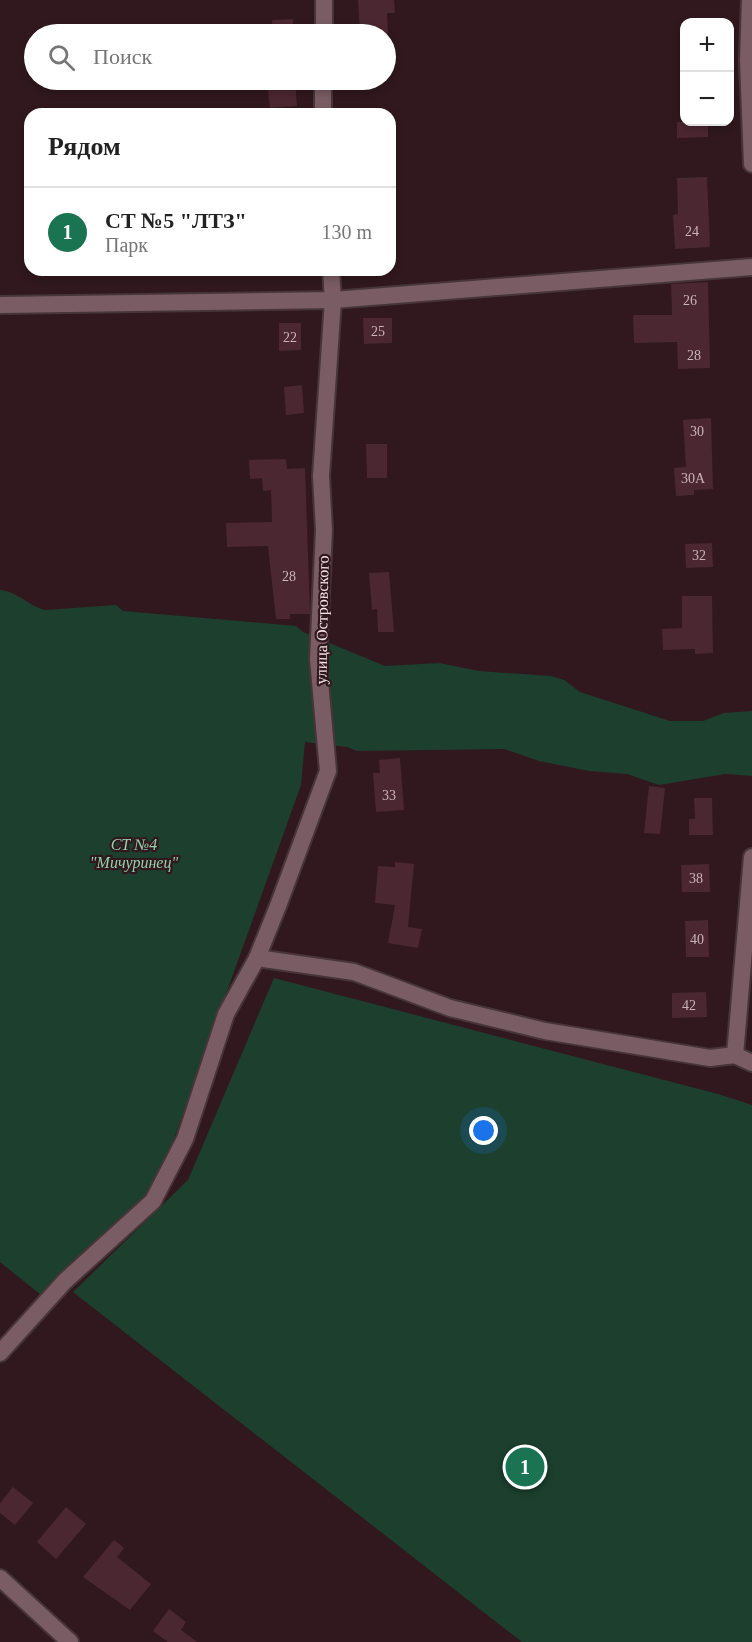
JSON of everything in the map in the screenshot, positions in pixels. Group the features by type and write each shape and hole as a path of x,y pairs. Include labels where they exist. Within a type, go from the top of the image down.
{"street":[{"path":"324,0 324,24"},
{"path":"750,0 748,61 752,164"},
{"path":"323,90 323,108"},
{"path":"0,305 333,300 752,267"},
{"name":"улица Островского","path":"0,1353 65,1281 153,1201 185,1139 226,1014 256,958 328,771 318,659 324,530 321,476 333,300 331,276"},
{"path":"735,1055 752,857"},
{"path":"256,958 354,972 450,1008 544,1031 710,1058 735,1055 752,1063"},
{"path":"0,1578 66,1639"}],"green space":[{"name":"СТ №4 \"Мичуринец\"","path":"0,590 13,593 45,610 116,605 123,611 296,626 303,632 385,666 439,663 479,671 551,676 564,680 580,692 670,721 703,721 724,713 752,711 752,776 725,774 659,785 627,774 589,771 539,761 504,749 357,751 347,747 305,742 301,785 156,1189 46,1299 0,1262"},
{"path":"274,978 718,1094 752,1105 752,1642 522,1642 73,1292 188,1180"}],"building":[{"path":"358,0 394,0 395,13 387,13 388,24 359,24"},
{"path":"293,19 293,24 272,24 272,20"},
{"path":"268,90 296,90 297,106 270,108"},
{"path":"677,122 680,122 680,126 708,126 708,137 677,138"},
{"path":"707,177 710,247 675,249 673,215 678,214 677,178"},
{"path":"708,282 710,368 678,369 677,342 634,343 633,315 672,315 671,284"},
{"path":"363,318 392,318 392,343 364,344"},
{"path":"279,323 301,323 301,350 279,351"},
{"path":"302,385 304,413 286,415 284,387"},
{"path":"711,418 713,489 694,490 694,495 676,496 674,468 686,467 683,420"},
{"path":"366,444 387,444 387,478 367,478"},
{"path":"286,459 287,469 305,468 310,614 290,614 290,619 276,619 268,546 227,547 226,523 272,522 271,490 263,491 262,478 250,479 249,460"},
{"path":"712,543 713,567 686,568 685,544"},
{"path":"389,572 394,632 378,632 377,609 372,610 369,573"},
{"path":"682,596 712,596 713,653 695,654 695,649 663,650 662,629 682,628"},
{"path":"400,758 404,810 376,812 373,773 380,773 379,760"},
{"path":"649,786 665,788 660,834 644,833"},
{"path":"694,798 712,798 713,835 689,835 689,819 695,819"},
{"path":"395,862 414,864 408,927 422,929 418,948 388,943 395,905 375,903 378,866 395,867"},
{"path":"709,864 710,892 682,892 681,865"},
{"path":"708,920 709,957 686,957 685,921"},
{"path":"706,992 707,1017 672,1018 672,993"},
{"path":"13,1487 33,1503 15,1525 0,1513 0,1503"},
{"path":"66,1507 86,1524 56,1559 37,1542"},
{"path":"114,1540 124,1548 117,1557 151,1584 130,1610 83,1577"},
{"path":"169,1609 186,1622 181,1630 197,1642 168,1642 153,1631"}],"place":[{"name":"СТ №5 \"ЛТЗ\"","path":"525,1467"}]}
